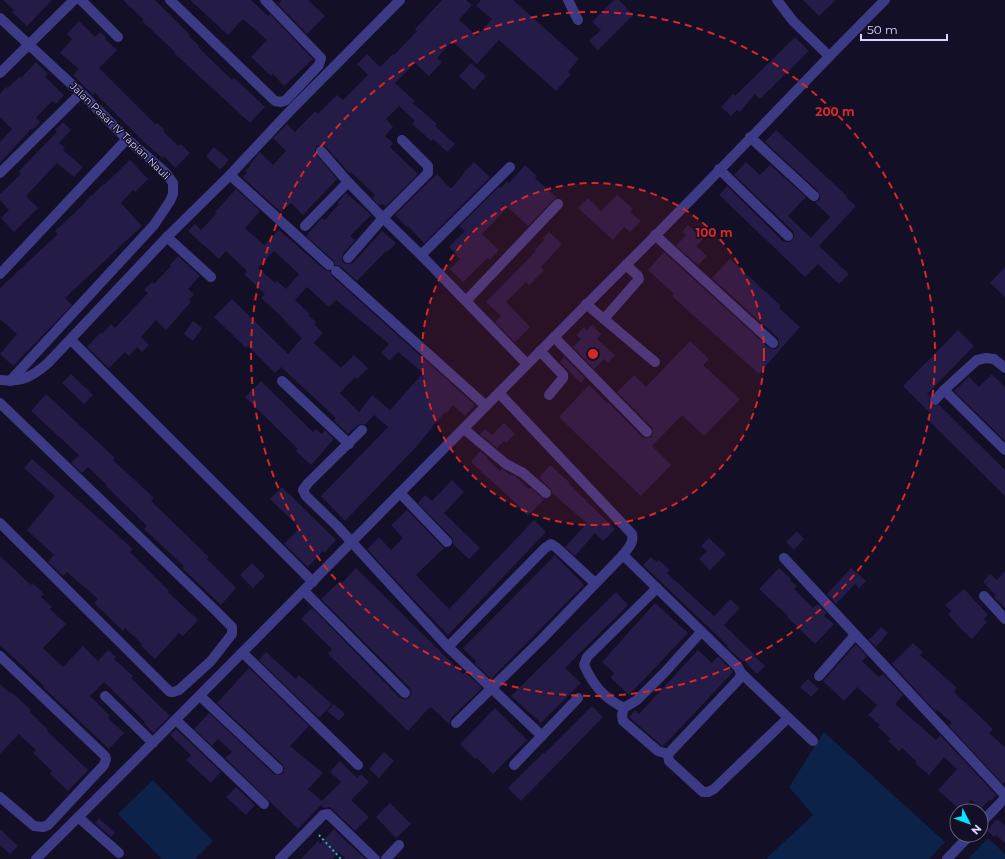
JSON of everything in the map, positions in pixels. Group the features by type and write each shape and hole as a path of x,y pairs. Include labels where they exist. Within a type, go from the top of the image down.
{"street":[{"path":"0,73 74,0"},
{"path":"81,0 118,37"},
{"path":"170,0 275,101 281,102 286,100 319,65 321,58 265,0"},
{"path":"0,380 10,381 25,379 32,376 48,363 167,236 230,175 287,114 400,0"},
{"path":"568,0 578,20"},
{"path":"777,0 793,21 829,56"},
{"path":"36,859 243,653 885,0"},
{"name":"Jalan Pasar IV Tapian Nauli","path":"0,18 29,43 128,139 166,173 173,182 173,194 170,202 154,225 10,381"},
{"path":"0,173 81,93"},
{"path":"750,137 814,196"},
{"path":"0,274 128,139"},
{"path":"348,258 383,218 427,175 429,170 428,166 402,140"},
{"path":"321,151 348,182 527,364"},
{"path":"421,255 510,167"},
{"path":"719,169 788,236"},
{"path":"230,175 486,406"},
{"path":"305,226 348,182"},
{"path":"466,301 558,204"},
{"path":"655,235 773,343"},
{"path":"167,236 212,277"},
{"path":"604,319 639,279 638,276 626,265"},
{"path":"586,304 655,362"},
{"path":"554,337 647,432"},
{"path":"71,340 313,582"},
{"path":"540,351 563,375 563,378 549,395"},
{"path":"935,400 977,360 986,358 994,359 1005,368"},
{"path":"282,381 349,444"},
{"path":"944,390 1005,450"},
{"path":"456,722 541,640 623,555 631,544 633,538 632,534 499,393"},
{"path":"0,403 218,612 232,627 232,634 211,661 179,690 170,692 0,523"},
{"path":"464,429 506,464 523,473 546,493"},
{"path":"362,430 308,483 303,490 306,496 337,526 448,647 492,687 542,736"},
{"path":"400,493 447,542"},
{"path":"448,647 545,548 551,544 595,583"},
{"path":"623,555 738,667 741,674 813,742"},
{"path":"784,558 1005,797 989,814"},
{"path":"624,708 608,698 594,683 584,665 587,657 657,588"},
{"path":"304,591 405,693"},
{"path":"984,596 1005,618"},
{"path":"668,754 658,751 623,721 622,714 624,708 637,700 666,671 701,632"},
{"path":"819,676 855,635"},
{"path":"243,653 358,765"},
{"path":"0,656 106,759 104,765 48,825 43,828 34,826 0,798"},
{"path":"668,754 739,679 741,674"},
{"path":"105,696 153,743"},
{"path":"200,696 278,769"},
{"path":"514,765 578,698"},
{"path":"668,754 669,761 702,792 708,792 714,789 788,718"},
{"path":"176,720 264,804"},
{"path":"280,859 324,815 329,815 375,859"},
{"path":"78,817 118,853"},
{"path":"947,859 962,843"},
{"path":"386,859 399,845"}],"path":[{"path":"312,827 341,859"}],"water":[{"path":"824,732 945,842 929,859 766,859 813,815 789,787"},
{"path":"153,780 213,841 195,859 162,859 118,814"},
{"path":"989,839 1005,854 1005,859 968,859 983,843 989,843"}],"building":[{"path":"3,0 52,0 27,26 12,12 14,10"},
{"path":"123,0 155,0 190,35 189,36 199,46 198,47 232,80 234,78 265,107 250,123 174,53 175,52 142,21 144,20"},
{"path":"190,0 251,0 268,16 270,14 313,59 284,86 273,74 271,76 251,57 267,40 243,19 228,35"},
{"path":"282,0 308,0 325,16 307,34 278,4"},
{"path":"442,0 466,0 472,5 459,20 477,36 492,19 476,6 481,0 513,0 579,59 568,72 571,74 556,91 499,40 477,64 452,41 437,58 442,62 429,76 415,63 395,83 415,101 413,103 437,124 435,126 455,144 447,152 433,139 431,141 412,124 415,121 399,106 386,119 393,127 385,136 393,143 390,147 418,174 386,206 381,204 379,205 372,198 375,195 351,172 350,174 323,145 316,146 315,153 337,179 303,215 291,203 281,212 242,177 247,173 245,171 260,152 273,165 286,151 273,138 287,124 295,132 315,111 318,114 337,95 343,100 368,75 357,64 367,54 380,67 417,31 415,29"},
{"path":"614,0 619,0 633,15 598,50 589,41 601,30 592,22"},
{"path":"803,0 836,0 819,16"},
{"path":"79,21 95,37 100,32 117,50 99,68 155,124 157,123 165,130 163,131 178,146 181,144 190,153 175,168 164,156 162,158 149,147 95,93 93,95 73,75 79,69 60,53 72,39 67,34"},
{"path":"795,37 809,51 760,99 755,94 740,112 737,110 731,116 721,107 733,94 735,96"},
{"path":"36,62 48,74 45,77 64,95 56,104 52,101 36,118 40,122 32,130 31,129 0,163 0,142 12,129 0,117 0,94 20,76 21,78"},
{"path":"471,63 486,76 474,90 459,76"},
{"path":"63,122 71,130 59,143 65,148 63,150 83,167 74,177 57,163 26,196 38,208 14,232 1,218 9,210 0,200 0,194 21,174 19,171 57,132 55,130"},
{"path":"776,130 856,206 819,246 849,274 839,284 818,264 805,277 719,195 727,186 783,241 790,242 794,237 793,231 734,175 746,162 760,175 770,165 806,197 788,216 811,238 830,217 815,202 820,198 818,191 765,142"},
{"path":"214,147 229,160 220,170 206,156"},
{"path":"130,160 148,179 135,192 133,190 121,203 142,226 65,298 72,305 13,366 0,354 17,334 0,319 0,288 58,234 55,231 83,205 91,195 92,196"},
{"path":"474,162 490,177 424,243 395,215 437,174 450,188 452,188"},
{"path":"525,165 537,176 535,178 557,198 553,200 528,226 508,207 482,234 499,250 490,260 487,258 463,282 450,269 460,259 449,247 465,231 459,226 499,187 501,188 507,181 509,183"},
{"path":"236,189 260,211 245,228 264,245 279,230 325,270 330,271 332,276 475,405 465,416 453,405 447,413 445,412 415,448 345,521 321,496 388,427 374,415 365,425 358,425 348,434 334,421 336,418 281,367 275,373 248,346 246,348 214,317 232,299 288,354 302,338 261,298 265,294 244,274 247,271 226,251 219,259 188,231 195,224 201,230 217,213 215,212","holes":["274,251 299,274 286,289 277,281 275,283 258,268","307,287 329,307 336,300 389,344 381,353 390,361 398,352 423,373 390,410 372,395 359,412 340,393 355,377 357,379 368,368 354,355 341,368 314,343 323,333 314,324 316,322 308,315 310,314 295,300"]},
{"path":"346,193 371,215 350,236 355,240 343,254 343,263 353,263 382,231 396,243 387,252 386,251 357,281 340,266 335,265 333,260 306,236 322,218 325,220 339,204 337,203"},
{"path":"617,195 633,209 630,212 641,221 630,232 624,227 613,240 578,208 588,198 601,211"},
{"path":"688,225 703,239 696,246 707,256 698,265 676,246 686,235 682,232"},
{"path":"549,232 562,244 541,267 544,270 529,285 526,282 506,302 530,327 515,342 495,322 501,316 486,302 536,251 535,250 544,240 543,238"},
{"path":"664,252 769,348 778,348 778,338 712,278 730,259 781,306 779,308 800,327 759,374 672,296 674,294 648,270"},
{"path":"178,256 200,276 188,289 194,294 189,300 191,302 166,330 156,320 141,337 149,345 142,352 137,347 129,356 125,352 109,368 87,347 111,324 115,328 148,293 144,290 152,282 154,284"},
{"path":"1005,267 1005,297 990,283"},
{"path":"193,321 202,328 193,341 184,334"},
{"path":"592,325 601,334 597,339 615,355 608,363 604,359 594,369 573,347 581,339 576,335 584,327 587,330"},
{"path":"958,330 974,346 927,394 930,397 929,402 933,406 939,405 1005,470 1005,496 926,418 931,414 903,386"},
{"path":"690,341 709,359 703,365 740,399 704,436 682,415 652,446 671,465 641,496 559,417 589,385 642,437 651,437 653,433 652,427 617,392 634,375 646,387"},
{"path":"564,357 585,378 581,383 560,362"},
{"path":"71,374 93,395 84,404 62,383"},
{"path":"992,374 1005,387 1005,441 954,391 969,377 979,387"},
{"path":"261,381 313,432 316,429 322,434 325,430 334,439 311,465 296,451 298,449 245,397"},
{"path":"46,394 115,458 113,460 154,498 151,501 209,557 207,559 236,588 221,605 182,568 184,566 144,529 147,526 88,467 82,473 71,463 79,455 31,411"},
{"path":"504,423 515,434 506,443 504,441 497,448 480,434 485,429 492,435"},
{"path":"480,451 500,471 502,469 510,475 515,476 529,489 530,488 544,499 528,516 471,462"},
{"path":"32,459 133,549 130,552 169,591 168,592 198,620 183,636 179,633 155,659 125,628 123,631 94,603 98,599 67,572 63,576 48,562 54,555 27,530 55,496 24,468"},
{"path":"550,465 570,483 569,484 615,529 603,541 595,533 575,556 565,547 587,523 552,493 550,488 539,478"},
{"path":"452,480 464,492 444,513 480,548 469,559 453,544 452,538 418,503 425,495 432,501"},
{"path":"282,487 336,540 308,567 284,544 300,528 270,499"},
{"path":"407,510 444,548 416,575 449,609 534,520 546,532 448,635 367,549 379,537 391,550 403,538 391,525"},
{"path":"797,531 804,539 794,550 786,542"},
{"path":"709,538 726,554 710,570 699,559 707,551 701,546"},
{"path":"555,555 584,585 491,679 474,663 476,661 463,648"},
{"path":"0,556 31,585 33,583 44,594 41,597 52,607 50,609 66,624 43,648 63,667 83,646 98,661 108,650 116,657 114,659 133,676 131,678 170,716 153,733 144,723 145,722 104,682 90,696 110,716 108,718 124,733 109,749 0,645"},
{"path":"651,557 657,562 659,560 670,570 667,573 714,616 730,599 740,608 724,625 765,666 757,674 727,647 728,646 643,565"},
{"path":"252,563 265,576 253,588 240,575"},
{"path":"356,568 463,674 465,672 482,688 451,718 449,724 431,707 408,731 328,654 332,649 301,619 312,608 400,698 409,698 411,694 410,688 321,599 340,581 342,583"},
{"path":"779,568 797,586 794,589 813,608 818,604 827,613 824,616 834,624 815,644 759,589"},
{"path":"851,568 866,581 859,588 855,584 836,604 827,594"},
{"path":"1005,571 1005,608 994,597 996,596 983,582 990,574 997,580"},
{"path":"964,589 988,615 984,619 987,622 972,639 948,614 951,611 945,605"},
{"path":"616,592 628,605 565,668 581,683 541,723 511,696"},
{"path":"655,603 688,633 629,695 611,678 614,673 602,662"},
{"path":"881,627 888,633 876,647 869,640"},
{"path":"913,643 923,652 920,655 957,688 954,692 993,729 989,733 1005,747 1005,782 1003,784 949,726 952,723 937,710 936,712 892,664"},
{"path":"856,644 867,656 862,661 879,677 883,674 903,695 895,704 936,740 940,735 996,795 991,801 990,799 986,803 974,803 971,800 968,803 952,803 938,790 957,769 944,757 929,775 915,763 917,762 902,748 899,751 888,741 891,739 878,727 880,725 868,715 877,705 857,687 844,701 823,681"},
{"path":"698,650 712,663 718,656 733,672 663,746 629,717 635,710 639,714"},
{"path":"266,652 296,679 299,675 332,704 319,718 259,660"},
{"path":"249,668 309,726 290,746 323,773 308,789 322,801 341,782 330,772 340,761 357,778 361,774 369,782 351,800 369,817 355,831 330,807 324,808 321,805 298,829 225,758 232,752 218,739 212,746 194,729 209,713 274,774 280,775 283,773 284,768 282,764 217,703"},
{"path":"808,679 819,689 811,697 800,687"},
{"path":"0,684 31,710 30,712 48,730 47,731 88,770 68,791 50,774 52,771 33,753 36,750 19,734 0,754"},
{"path":"334,704 345,714 339,721 327,711"},
{"path":"592,706 603,717 521,801 508,788"},
{"path":"495,708 527,740 493,774 460,744"},
{"path":"176,729 221,772 211,783 186,760 191,755 170,735"},
{"path":"384,752 394,761 379,778 369,769"},
{"path":"236,787 255,805 246,815 226,797"},
{"path":"390,803 411,824 396,838 376,817"},
{"path":"99,818 115,833 111,837 95,823"},
{"path":"997,819 1005,826 1005,843 996,835 994,837 989,833 989,829"},
{"path":"0,829 18,846 10,854 0,845"},
{"path":"334,829 366,859 346,859 339,852 332,859 301,859 318,841 320,844"}]}
